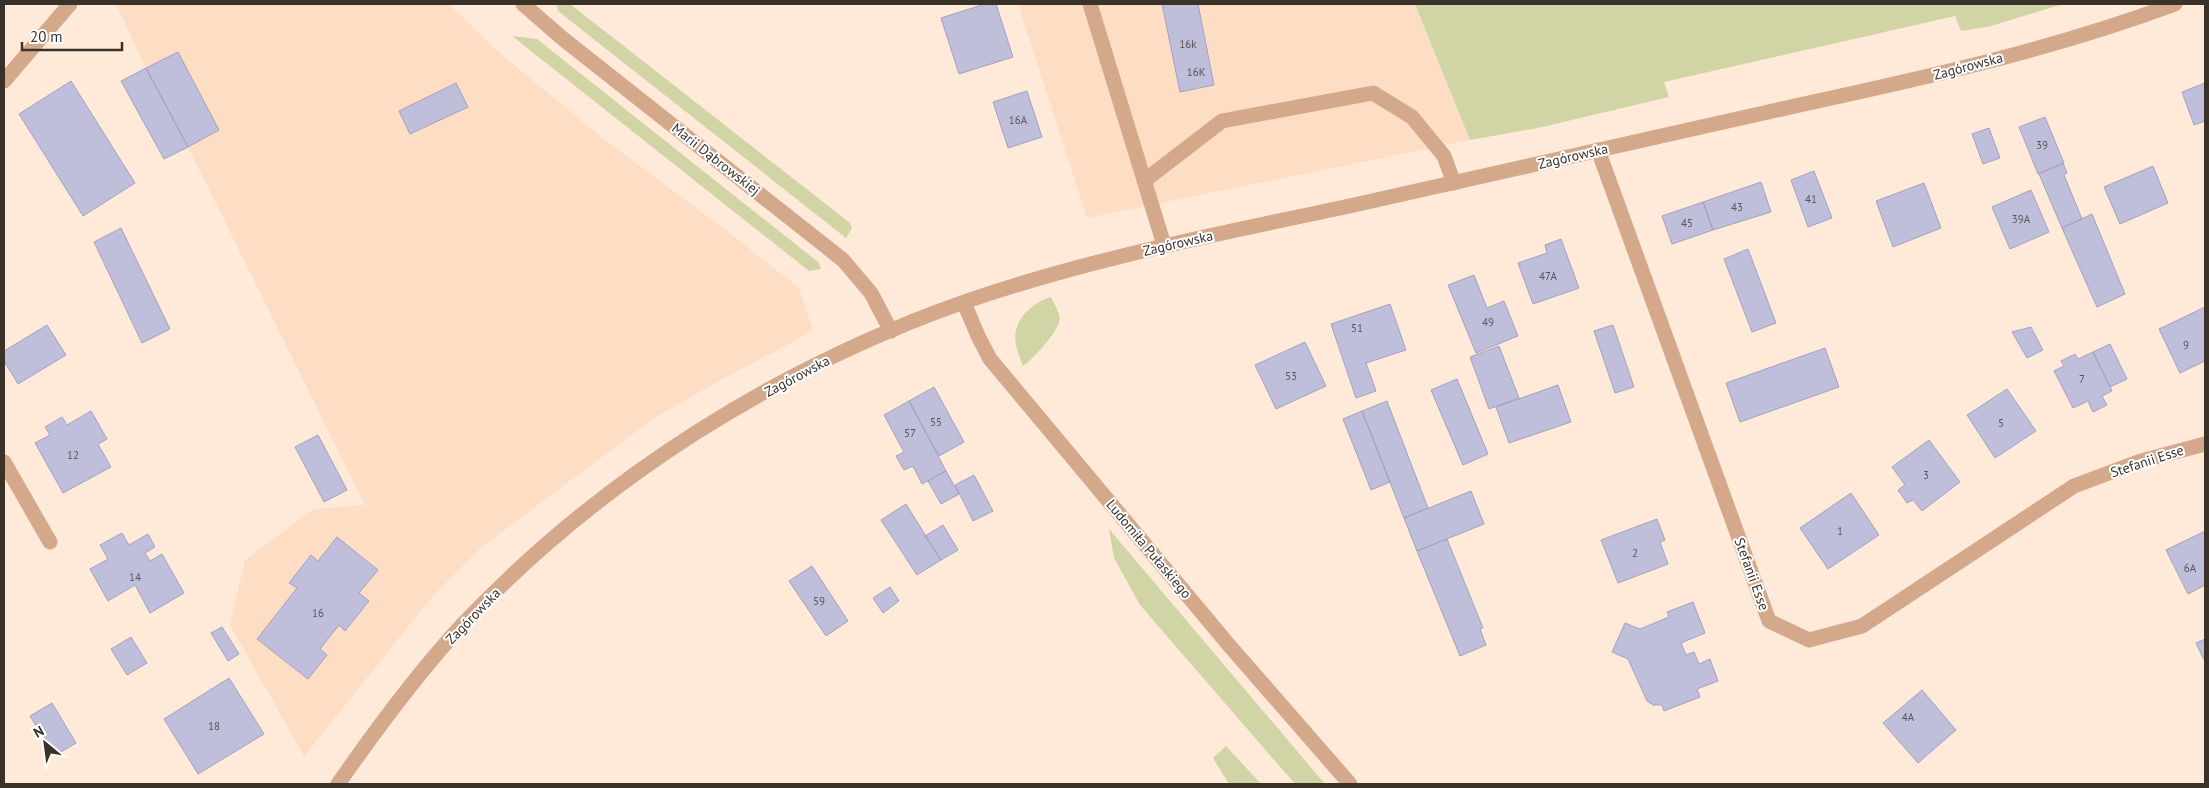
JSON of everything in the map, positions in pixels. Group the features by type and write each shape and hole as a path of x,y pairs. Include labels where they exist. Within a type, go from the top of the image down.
{"street":[{"path":"4,81 70,4"},
{"name":"Marii Dąbrowskiej","path":"523,4 562,38 843,260 871,292 891,331"},
{"path":"1090,4 1164,245"},
{"name":"Zagórowska","path":"338,784 395,705 462,625 519,569 586,512 704,427 819,363 891,331 964,303 1060,273 1164,245 1909,82 2074,38 2175,4"},
{"path":"1144,181 1222,121 1373,93 1412,117 1444,156 1454,183"},
{"name":"Stefanii Esse","path":"1598,150 1769,621 1809,640 1862,626 2074,486 2141,461 2205,444"},
{"name":"Ludomiła Pułaskiego","path":"964,303 990,359 1228,644 1350,784"},
{"path":"4,462 50,542"}],"shaded area":[{"path":"116,4 449,4 495,49 601,137 731,234 799,288 813,331 654,418 483,546 433,596 304,756 230,625 245,560 314,509 365,505 188,147 146,68"},
{"path":"1018,4 1415,4 1470,140 1087,218"}],"green space":[{"path":"556,4 570,4 850,223 852,228 846,238 558,11"},
{"path":"1415,4 2063,4 1991,26 1961,31 1955,16 1664,82 1669,97 1538,128 1470,140"},
{"path":"512,36 537,39 818,262 821,269 809,271"},
{"path":"1051,297 1059,313 1059,323 1043,347 1023,366 1016,344 1015,335 1018,325 1024,314 1034,305"},
{"path":"1109,529 1325,784 1295,784 1140,605 1114,558"},
{"path":"1226,746 1261,784 1229,784 1213,758"}],"building":[{"path":"985,4 996,4 1013,57 959,74 941,18"},
{"path":"1162,4 1198,4 1214,85 1180,92"},
{"path":"178,52 219,130 188,147 146,68"},
{"path":"146,68 188,147 164,159 121,81"},
{"path":"71,81 135,183 83,216 19,114"},
{"path":"456,83 468,107 410,134 399,111"},
{"path":"2205,83 2205,121 2194,125 2182,92"},
{"path":"1027,91 1042,137 1008,148 993,102"},
{"path":"2045,117 2064,163 2038,174 2019,127"},
{"path":"1989,128 2000,158 1983,164 1972,134"},
{"path":"2063,163 2067,173 2064,175 2082,219 2062,228 2039,174"},
{"path":"2153,166 2168,203 2120,224 2104,187"},
{"path":"1814,171 1832,218 1808,227 1791,180"},
{"path":"1761,182 1771,212 1713,230 1703,202"},
{"path":"1924,183 1941,228 1893,247 1876,201"},
{"path":"2031,190 2049,232 2010,249 1992,207"},
{"path":"1703,202 1713,230 1672,244 1662,216"},
{"path":"2092,214 2125,294 2097,307 2062,228"},
{"path":"121,228 170,329 142,343 94,242"},
{"path":"1561,239 1579,288 1533,304 1518,263 1547,253 1545,245"},
{"path":"1748,249 1776,323 1752,332 1724,259"},
{"path":"1474,275 1487,308 1504,301 1518,336 1476,353 1448,285"},
{"path":"1390,304 1406,350 1366,363 1376,391 1356,398 1331,324"},
{"path":"2205,307 2205,361 2180,373 2159,329"},
{"path":"47,325 66,355 18,384 4,361 4,351"},
{"path":"1613,325 1634,387 1615,393 1594,331"},
{"path":"2031,327 2043,350 2027,358 2012,332"},
{"path":"1305,342 1326,386 1276,409 1255,365"},
{"path":"2110,344 2127,379 2110,387 2093,352"},
{"path":"1499,346 1519,398 1489,409 1470,357"},
{"path":"1825,348 1839,387 1740,422 1726,383"},
{"path":"2093,352 2112,391 2102,396 2107,405 2093,412 2088,401 2073,408 2054,371 2064,366 2061,361 2075,354 2078,359"},
{"path":"1457,379 1488,454 1463,465 1431,390"},
{"path":"1558,385 1571,422 1509,443 1496,407"},
{"path":"934,387 964,442 939,456 909,401"},
{"path":"2007,389 2036,431 1995,458 1967,415"},
{"path":"909,401 946,471 922,484 913,466 904,470 896,456 904,452 884,415"},
{"path":"1387,401 1428,508 1404,518 1362,411"},
{"path":"91,411 107,439 98,444 111,467 63,493 35,443 50,435 45,427 62,417 67,425"},
{"path":"1362,411 1390,482 1371,490 1343,419"},
{"path":"318,435 347,490 324,502 295,447"},
{"path":"1929,440 1960,482 1922,511 1913,500 1907,503 1898,490 1905,485 1892,467"},
{"path":"946,471 959,494 941,504 928,481"},
{"path":"974,475 993,511 973,521 955,485"},
{"path":"1471,491 1484,524 1417,551 1404,518"},
{"path":"1851,493 1879,535 1828,569 1800,528"},
{"path":"906,504 941,560 917,575 881,520"},
{"path":"1657,519 1665,540 1660,542 1668,564 1618,583 1601,540"},
{"path":"943,525 958,550 941,560 925,536"},
{"path":"2205,531 2205,585 2188,594 2166,550"},
{"path":"122,533 129,545 148,534 155,547 145,553 150,561 162,554 184,593 150,613 135,585 108,601 90,569 108,559 100,545"},
{"path":"337,537 378,570 359,593 369,601 345,631 339,625 320,649 327,655 308,679 257,639 297,588 289,583 311,555 318,561"},
{"path":"1447,539 1483,628 1480,629 1486,645 1460,656 1417,551"},
{"path":"812,566 848,621 826,636 789,581"},
{"path":"890,587 899,601 883,613 873,598"},
{"path":"1693,602 1705,633 1681,643 1686,655 1694,652 1699,664 1710,659 1718,681 1697,689 1700,697 1664,711 1662,705 1653,705 1647,701 1628,659 1612,652 1625,623 1640,629 1669,617 1667,612"},
{"path":"222,627 239,654 228,661 211,633"},
{"path":"131,637 147,663 127,675 111,649"},
{"path":"2205,639 2205,662 2196,643"},
{"path":"229,678 264,734 198,774 164,719"},
{"path":"1922,690 1956,730 1918,763 1883,723"},
{"path":"52,703 76,743 54,756 30,716"}]}
